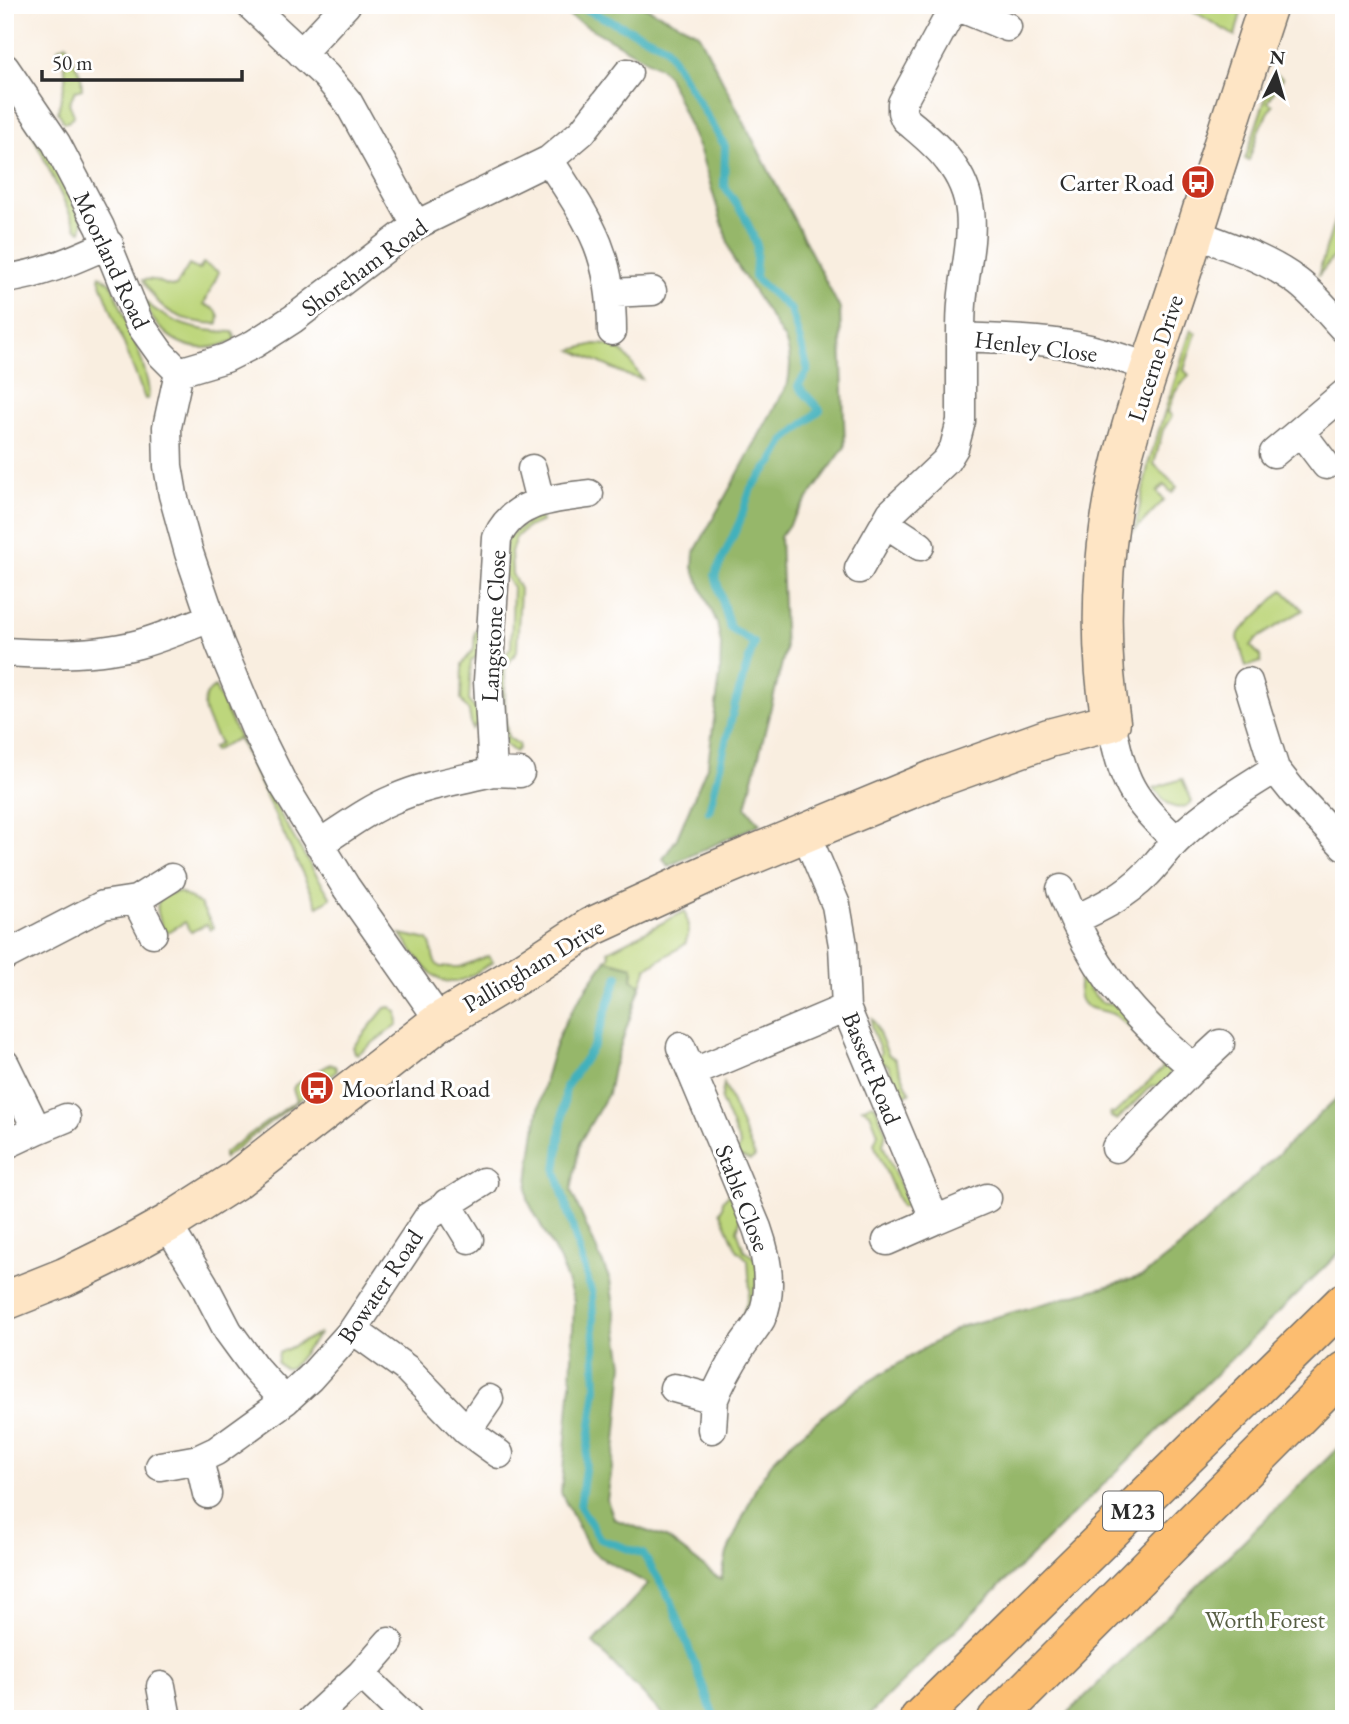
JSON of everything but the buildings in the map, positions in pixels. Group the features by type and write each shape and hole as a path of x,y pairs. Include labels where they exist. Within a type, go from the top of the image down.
{"highway":[{"name":"M23","path":"919,1719 1344,1302"},
{"name":"M23","path":"997,1719 1344,1371"}],"street":[{"path":"250,5 338,89 348,102 416,225"},
{"path":"301,53 346,5"},
{"name":"Lucerne Drive","path":"1111,722 1105,684 1102,632 1103,584 1110,522 1124,459 1151,368 1268,5"},
{"name":"Henley Close","path":"859,569 885,523 900,504 946,461 954,449 961,421 962,303 971,242 970,207 958,174 948,160 905,119 902,112 906,95 956,6 1007,27"},
{"name":"Moorland Road","path":"5,68 56,143 109,244 139,323 161,354 179,372"},
{"name":"Shoreham Road","path":"179,372 226,358 254,344 293,319 416,225 550,160 582,132 628,73"},
{"path":"550,160 597,238 608,274 612,331"},
{"path":"1195,233 1278,269 1316,298 1344,329"},
{"path":"5,279 51,269 109,244"},
{"path":"611,293 652,291"},
{"name":"Henley Close","path":"961,337 1019,339 1074,346 1103,352 1151,368"},
{"path":"179,372 167,427 168,466 189,553 210,618 256,730 283,784 353,898 440,1021"},
{"path":"1275,453 1344,394"},
{"path":"1301,432 1326,465"},
{"path":"532,469 540,501"},
{"name":"Langstone Close","path":"319,844 393,799 417,790 506,773 488,681 497,538 508,520 517,512 540,501 589,494"},
{"path":"885,523 920,546"},
{"path":"5,652 71,652 137,645 210,618"},
{"path":"1248,682 1275,769 1344,846"},
{"path":"1111,722 1121,768 1129,788 1139,803 1176,840"},
{"name":"Pallingham Drive","path":"5,1301 65,1277 167,1224 236,1181 440,1021 591,927 805,832 974,764 1049,738 1111,722"},
{"path":"1074,920 1112,903 1131,889 1176,840 1231,795 1275,769"},
{"name":"Bassett Road","path":"805,832 836,905 843,945 846,1008 935,1220"},
{"path":"5,956 103,905 136,900 171,878"},
{"path":"1061,889 1092,957 1116,992 1168,1046 1194,1068"},
{"path":"136,900 153,933"},
{"path":"692,1073 846,1008"},
{"path":"1116,1148 1220,1044"},
{"name":"Stable Close","path":"681,1047 757,1228 768,1269 767,1295 760,1320 732,1361 714,1399 712,1429"},
{"path":"5,1064 37,1130"},
{"path":"5,1145 66,1118"},
{"name":"Bowater Road","path":"160,1466 199,1459 231,1442 285,1401 354,1330 429,1216 483,1182"},
{"path":"887,1241 987,1198"},
{"path":"447,1203 469,1239"},
{"path":"167,1224 228,1331 255,1368 285,1401"},
{"path":"354,1330 407,1369 467,1431 499,1454"},
{"path":"674,1388 714,1399"},
{"path":"467,1431 489,1399"},
{"path":"199,1459 207,1494"},
{"path":"312,1719 361,1674 389,1642"},
{"path":"361,1674 408,1719"},
{"path":"161,1686 167,1719"}],"green space":[{"path":"550,5 641,5 698,33 840,309 845,447 780,537 785,651 746,807 760,824 668,866 663,859 677,838 708,764 720,676 721,644 717,623 693,568 694,553 788,383 789,356 785,340 733,259 700,151 668,76 660,68"},
{"path":"1183,5 1243,5 1235,36"},
{"path":"66,44 81,76 82,89 75,91 69,103 74,115 68,122 64,122 58,112 65,67 58,48"},
{"path":"1274,73 1282,78 1268,102 1273,105 1260,127 1249,160 1245,159"},
{"path":"25,118 46,148 83,222 81,231 77,229"},
{"path":"1339,205 1344,207 1339,223 1339,250 1318,276"},
{"path":"203,263 219,272 204,304 216,310 219,316 218,324 194,321 173,314 149,291 143,280 176,286 189,265 199,270"},
{"path":"100,275 111,283 135,342 149,389 148,399 145,399"},
{"path":"143,300 174,321 196,328 233,332 236,340 208,348 183,344 159,326"},
{"path":"1191,330 1196,333 1184,370 1189,375 1175,392 1168,412 1172,416 1163,430 1154,464 1177,487 1172,493 1164,485 1157,492 1164,500 1135,530 1149,461"},
{"path":"595,344 619,349 642,379 629,376 572,350"},
{"path":"538,515 542,521 528,527 516,537 511,552 512,574 520,589 517,651 505,669 505,716 508,737 518,744 519,748 515,752 505,744 500,664 511,647 513,587 503,574 507,537"},
{"path":"1283,590 1303,610 1256,639 1251,646 1260,656 1261,662 1246,667 1239,633"},
{"path":"480,630 482,652 471,661 469,702 479,713 480,722 472,729 469,712 461,700 462,664 474,649 475,631"},
{"path":"215,687 269,795 331,898 318,906 238,738 214,751 212,748 220,743 208,721 204,706 208,692"},
{"path":"1182,779 1192,802 1180,808 1171,806 1154,788"},
{"path":"179,892 200,904 214,928 210,930 207,924 191,932 185,922 165,934 157,906 163,897"},
{"path":"685,911 689,932 685,944 647,968 641,985 632,980 633,967 606,960 610,955 608,951"},
{"path":"401,934 428,940 435,962 440,967 460,967 488,956 493,962 463,980 440,980 418,959"},
{"path":"606,960 633,967 632,980 641,985 613,1068 608,1094 580,1142 571,1191 610,1280 623,1364 616,1442 607,1500 614,1519 668,1539 721,1580 727,1553 758,1483 787,1446 837,1404 858,1388 960,1327 1143,1276 1185,1243 1344,1091 1344,1248 865,1719 667,1719 593,1643 648,1584 601,1558 589,1548 561,1493 571,1382 574,1301 560,1261 528,1201 527,1190 539,1110 553,1051 570,1014"},
{"path":"1088,973 1089,989 1101,1002 1115,1004 1171,1065 1171,1073 1164,1085 1151,1086 1117,1120 1111,1117 1110,1113 1114,1114 1162,1069 1162,1064 1141,1038 1116,1016 1083,1004 1079,985 1081,978"},
{"path":"391,1007 397,1012 398,1024 358,1054 355,1053 353,1047 385,1008"},
{"path":"872,1019 888,1054 895,1059 910,1093 894,1099 899,1090 888,1065 877,1060 881,1053 871,1027"},
{"path":"330,1064 335,1066 337,1071 224,1158 224,1153 297,1100 293,1089 295,1085"},
{"path":"724,1084 755,1157 750,1160 737,1156 740,1144 721,1100"},
{"path":"875,1105 886,1132 883,1145 902,1191 912,1195 913,1200 907,1207 901,1207 874,1144 878,1133 870,1113 862,1108"},
{"path":"730,1193 741,1218 737,1230 744,1250 756,1258 758,1272 751,1315 743,1314 750,1291 748,1260 737,1250 720,1211 723,1200"},
{"path":"320,1333 292,1367 284,1368 277,1362 279,1353"},
{"name":"Worth Forest","path":"1344,1442 1344,1719 1062,1719"}],"waterway":[{"path":"576,5 665,46 725,146 724,186 744,215 757,245 755,278 791,310 808,370 798,386 820,410 784,441 774,460 751,488 740,521 715,575 730,628 754,643 735,704 709,811"},
{"path":"618,976 594,1045 566,1087 556,1171 592,1294 596,1388 580,1506 600,1539 643,1554 671,1600 715,1719"}],"place":[{"name":"Carter Road","path":"1198,182"},
{"name":"Moorland Road","path":"317,1088"}]}
